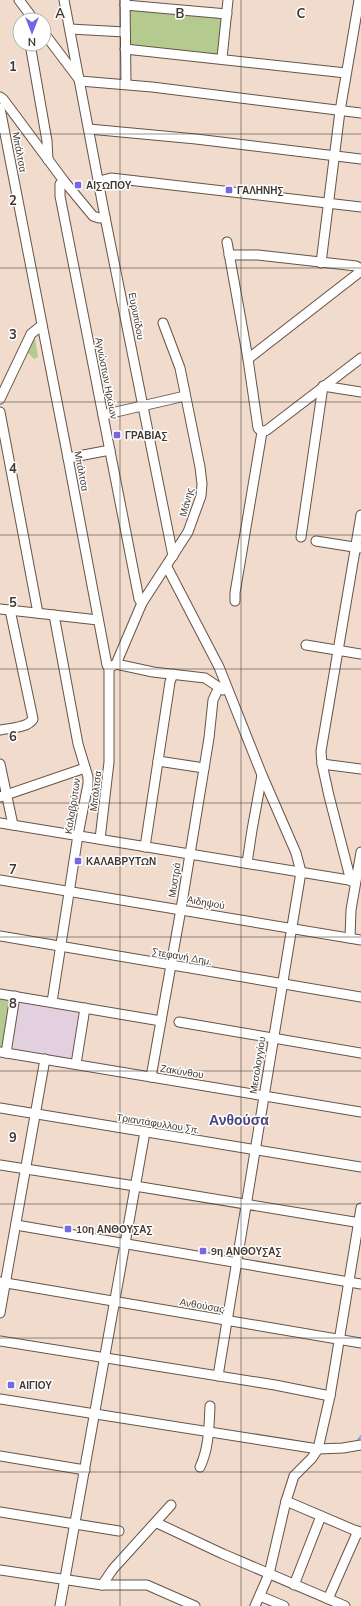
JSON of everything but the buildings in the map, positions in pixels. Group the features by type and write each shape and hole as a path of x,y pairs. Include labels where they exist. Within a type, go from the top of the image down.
{"street":[{"path":"19,0 28,12"},
{"name":"Ευρυπίδου","path":"64,0 105,217 173,556"},
{"path":"222,58 228,0"},
{"path":"321,263 340,111 359,0"},
{"path":"126,84 125,2 227,14"},
{"path":"70,29 125,32"},
{"path":"52,44 80,81 126,84 361,113"},
{"path":"125,49 222,58 346,73"},
{"path":"31,52 48,145 48,160"},
{"path":"0,98 3,99 64,181 93,216 99,218 105,217"},
{"name":"Μπάλτσα","path":"0,108 107,665 112,666 109,762 100,839"},
{"path":"89,129 196,139 361,158"},
{"path":"99,181 111,178 361,207"},
{"name":"Αγνώστων Ηρώων","path":"64,181 60,184 60,196 139,598 142,603"},
{"path":"227,242 248,359 258,428 262,432"},
{"path":"229,255 258,255 356,266 361,270 248,359"},
{"name":"Μάνης","path":"112,666 142,603 167,567 188,532 202,496 200,467 177,356 163,323"},
{"path":"0,398 31,334 42,325"},
{"path":"262,432 267,430 361,358"},
{"path":"323,386 361,392"},
{"path":"301,537 323,386"},
{"path":"103,415 185,396"},
{"path":"0,412 38,613"},
{"path":"235,601 247,516 262,432"},
{"path":"68,458 110,450"},
{"path":"353,881 329,796 322,764 321,751 358,547 361,515"},
{"path":"316,540 358,547"},
{"path":"167,567 219,667 262,775 296,853 301,872"},
{"path":"0,609 98,620"},
{"path":"0,730 26,724 31,722 33,719 10,610"},
{"name":"Καλαβρύτων","path":"52,1002 78,835 88,784 88,776 78,744 54,615"},
{"path":"306,645 361,654"},
{"path":"112,666 205,678 228,691"},
{"path":"145,847 170,682 173,674"},
{"name":"Μυστρά","path":"151,1077 181,909 204,768 213,700 219,687"},
{"path":"158,761 204,768"},
{"path":"0,764 3,795 13,825"},
{"path":"322,764 361,769"},
{"path":"3,795 85,768"},
{"path":"247,863 262,775"},
{"path":"0,822 353,881"},
{"path":"350,938 353,881 361,852"},
{"name":"Μεσολογγίου","path":"236,1262 301,872"},
{"name":"Αιδηψού","path":"0,880 361,940"},
{"name":"Στεφανή Δημ.","path":"0,936 361,997"},
{"path":"0,994 161,1021"},
{"path":"3,1052 15,996"},
{"path":"76,1064 85,1008"},
{"path":"179,1022 361,1054"},
{"name":"Ζακύνθου","path":"3,1052 361,1112"},
{"path":"0,1313 3,1282 16,1226 45,1059"},
{"name":"Τριαντάφυλλου Σπ.","path":"0,1108 361,1167"},
{"path":"60,1606 76,1524 145,1132"},
{"path":"0,1165 360,1223"},
{"path":"255,1606 269,1574 286,1501 294,1476 312,1458 318,1449 330,1396 360,1223 361,1208"},
{"path":"16,1226 125,1243 361,1284"},
{"name":"Ανθούσας","path":"3,1282 227,1321 236,1262"},
{"path":"218,1376 227,1321 361,1343"},
{"path":"0,1341 218,1376 330,1396"},
{"path":"0,1398 318,1449 344,1448 361,1445"},
{"path":"200,1467 205,1458 209,1432 210,1406"},
{"path":"0,1456 85,1470"},
{"path":"286,1501 360,1532 328,1598"},
{"path":"102,1585 113,1569 171,1505"},
{"path":"0,1512 119,1531"},
{"path":"294,1585 321,1516"},
{"path":"157,1522 223,1554 345,1606"},
{"path":"0,1570 65,1578 102,1585 147,1586 195,1606"},
{"path":"260,1596 284,1606"}],"shaded area":[{"path":"19,1000 82,1011 74,1059 11,1048"}],"green space":[{"path":"127,7 226,15 221,57 127,47"},
{"path":"35,338 38,357 34,359 27,352"},
{"path":"0,995 13,997 5,1048 0,1047"}],"waterway":[{"path":"358,1440 361,1436"}],"place":[{"name":"ΑΙΣΩΠΟΥ","path":"78,185"},
{"name":"ΓΑΛΗΝΗΣ","path":"229,190"},
{"name":"ΓΡΑΒΙΑΣ","path":"117,435"},
{"name":"ΚΑΛΑΒΡΥΤΩΝ","path":"78,861"},
{"name":"10η ΑΝΘΟΥΣΑΣ","path":"68,1229"},
{"name":"9η ΑΝΘΟΥΣΑΣ","path":"203,1251"},
{"name":"ΑΙΓΙΟΥ","path":"11,1385"}],"district":[{"name":"Ανθούσα","path":"239,1120"}]}
